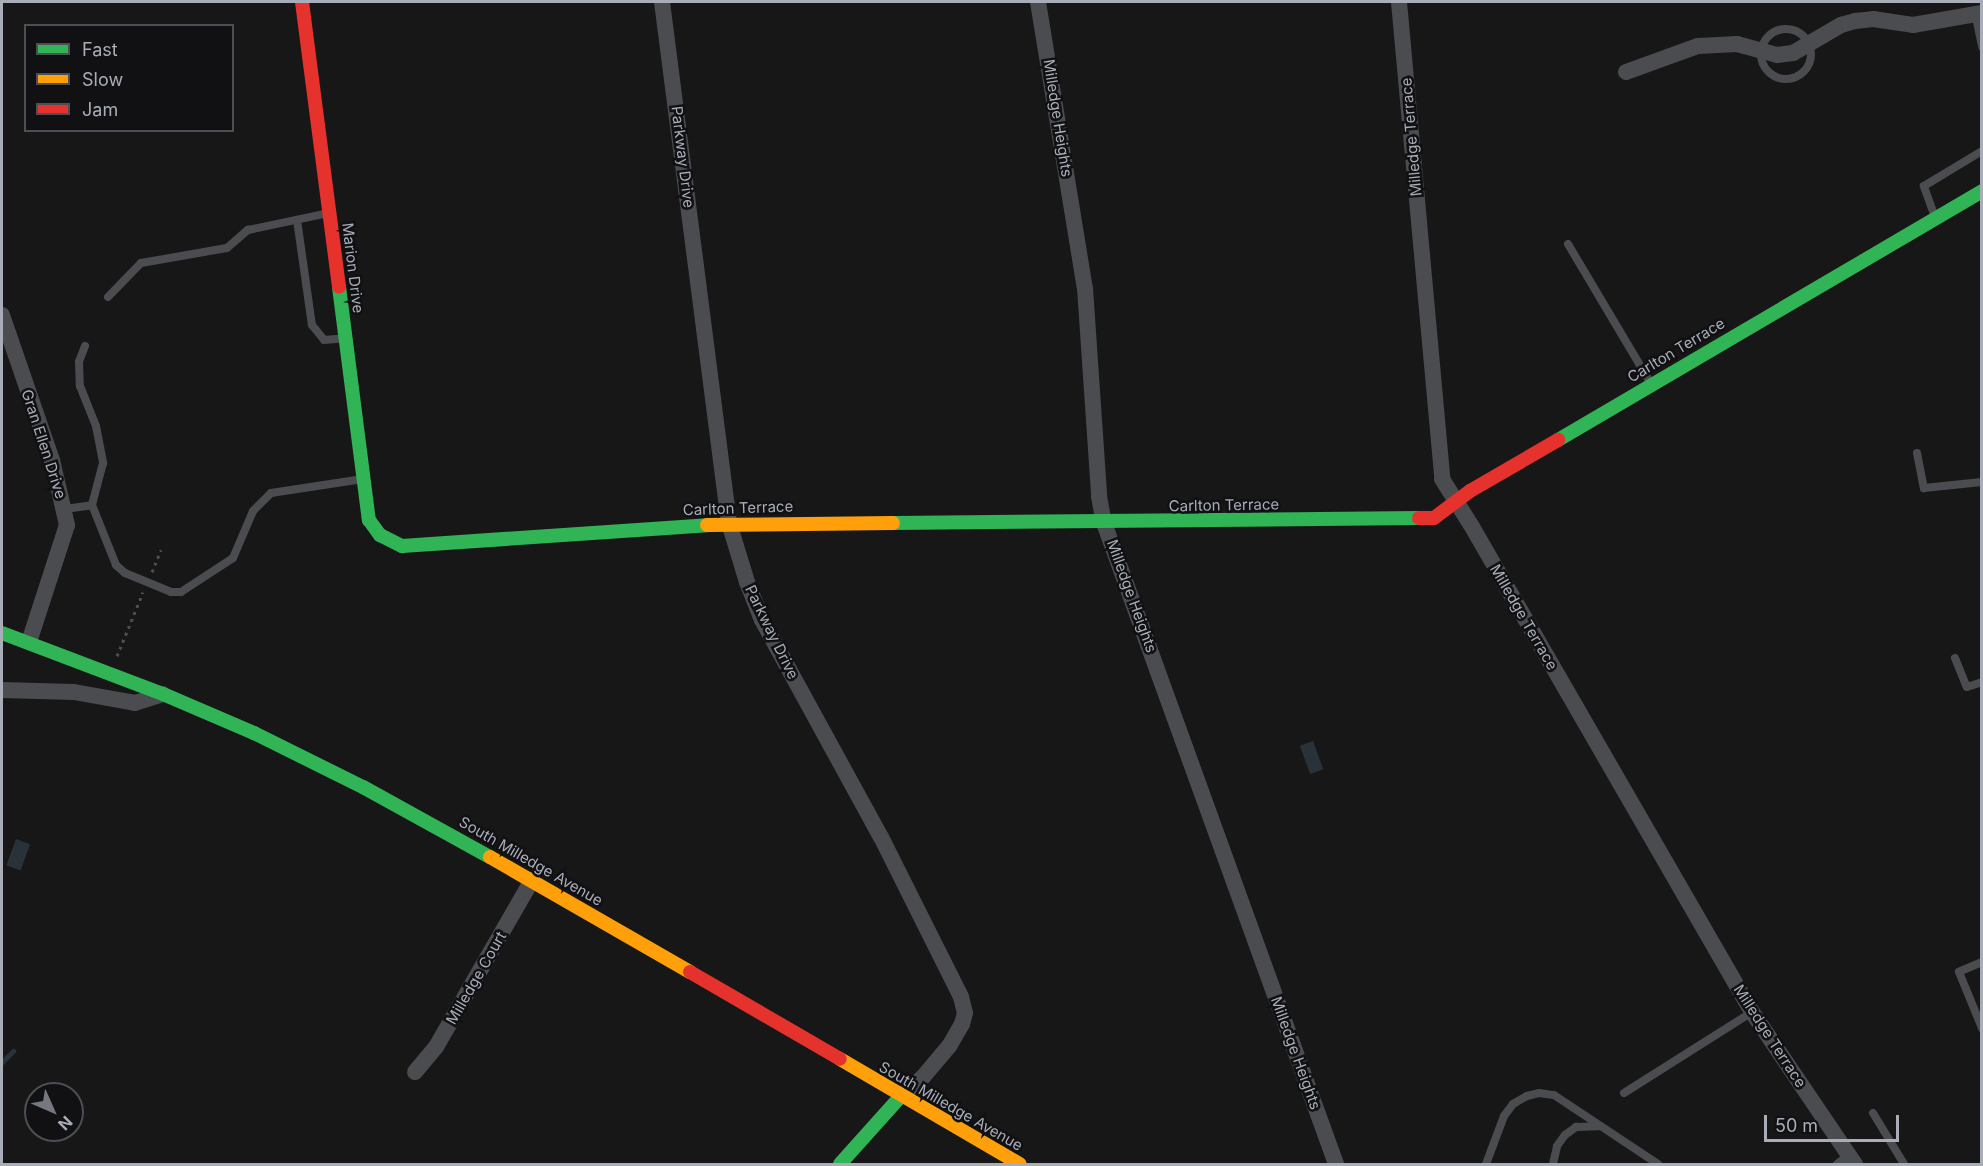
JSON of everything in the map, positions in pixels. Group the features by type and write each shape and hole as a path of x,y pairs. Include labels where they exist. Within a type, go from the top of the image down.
{"street":[{"name":"Marion Drive","path":"302,2 363,479 369,520 380,535"},
{"name":"Parkway Drive","path":"663,2 729,523 747,582 762,620 881,837 961,997 965,1013 954,1038 924,1077 901,1096"},
{"name":"Milledge Heights","path":"1038,2 1085,288 1099,496 1104,523 1336,1164"},
{"name":"Milledge Terrace","path":"1399,2 1442,479 1455,503 1471,525 1752,1012 1846,1161"},
{"path":"1626,72 1698,46 1737,44 1777,55 1793,53 1841,25 1855,21 1873,19 1913,25 1978,13"},
{"name":"Carlton Terrace","path":"380,535 402,546 729,523 1104,523 1434,518 1470,491 1982,191"},
{"name":"Gran Ellen Drive","path":"2,315 52,460 67,525 65,537 29,642"},
{"name":"South Milledge Avenue","path":"2,633 163,694 254,733 363,787 532,880 1020,1164"},
{"path":"2,690 74,692 135,703 163,694"},
{"name":"Milledge Court","path":"415,1072 436,1047 532,880"},
{"path":"840,1164 901,1096"}],"lane":[{"path":"1978,13 1982,47"},
{"path":"1784,29 1800,33 1809,45 1810,63 1799,76 1783,80 1768,73 1760,58 1761,49 1769,35 1784,29"},
{"path":"1935,218 1924,186 1982,151"},
{"path":"108,297 141,263 227,248 248,230 329,213"},
{"path":"297,220 312,325 324,340 345,338"},
{"path":"1568,244 1652,384"},
{"path":"85,346 79,362 80,386 96,426 103,464 92,505 120,570 171,592 181,592 233,558 253,511 271,493 363,479"},
{"path":"1917,453 1924,488 1982,482"},
{"path":"65,509 92,505"},
{"path":"1955,658 1967,687 1982,682"},
{"path":"1982,963 1959,972 1982,1028"},
{"path":"1624,1093 1752,1012"},
{"path":"1486,1164 1504,1116 1513,1104 1527,1096 1539,1093 1554,1095 1658,1164"},
{"path":"1874,1113 1904,1164"},
{"path":"1553,1164 1557,1146 1565,1135 1576,1127 1592,1124 1603,1126"}],"path":[{"path":"150,576 161,550"},
{"path":"117,657 145,588"}],"shaded area":[{"path":"1313,741 1323,769 1310,774 1300,746"},
{"path":"16,839 30,844 21,870 6,865"}],"waterway":[{"path":"2,1062 13,1051"}],"traffic: fast":[{"path":"1558,440 1982,191"},
{"path":"339,287 369,520 380,535 402,546 707,525"},
{"path":"893,523 1419,518"},
{"path":"2,633 163,694 254,733 363,787 490,857"},
{"path":"840,1164 901,1096"}],"traffic: slow":[{"path":"707,525 893,523"},
{"path":"490,857 690,972"},
{"path":"840,1059 1020,1164"}],"traffic: jam":[{"path":"302,2 339,287"},
{"path":"1419,518 1434,518 1470,491 1558,440"},
{"path":"690,972 840,1059"}]}
